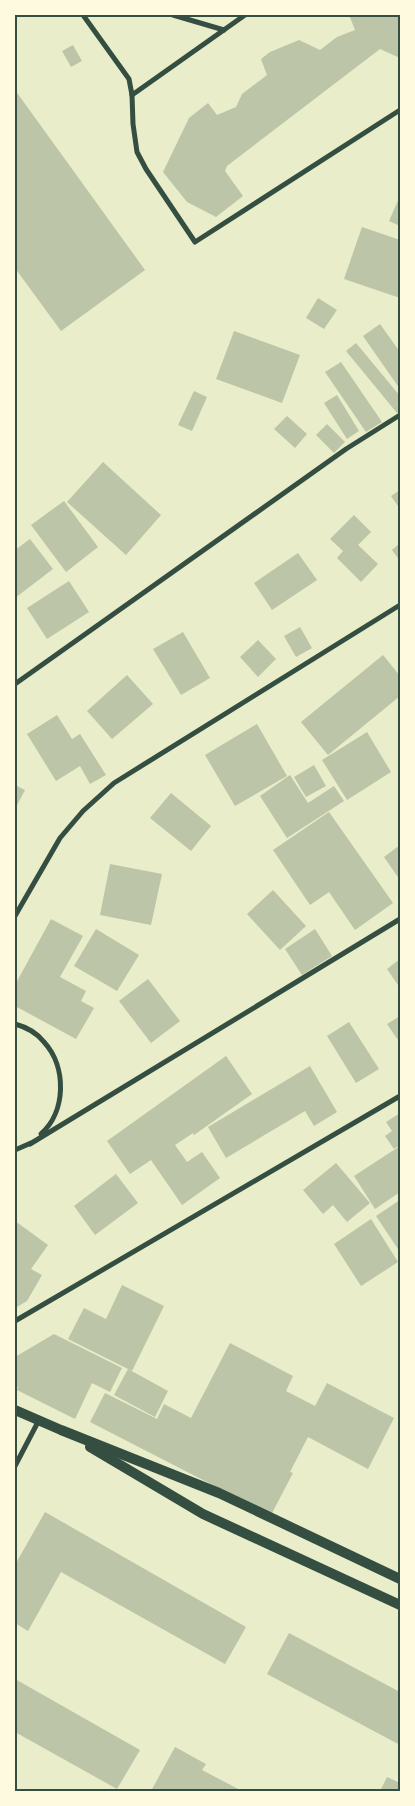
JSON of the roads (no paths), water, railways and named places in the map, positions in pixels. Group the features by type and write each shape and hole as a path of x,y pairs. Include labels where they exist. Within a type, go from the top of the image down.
{"main road":[{"path":"15,1410 218,1493 400,1578"},
{"path":"61,1430 203,1514 400,1605"}],"street":[{"path":"83,15 129,79 137,152 146,169 195,242 400,110"},
{"path":"173,15 224,30"},
{"path":"132,94 245,15"},
{"path":"15,684 346,449 400,415"},
{"path":"15,916 60,838 83,811 114,782 400,605"},
{"path":"15,1150 30,1144 400,919"},
{"path":"15,1024 27,1028 45,1042 57,1062 61,1086 57,1109 46,1130 30,1144"},
{"path":"15,1321 400,1096"},
{"path":"15,1466 40,1420"}]}
